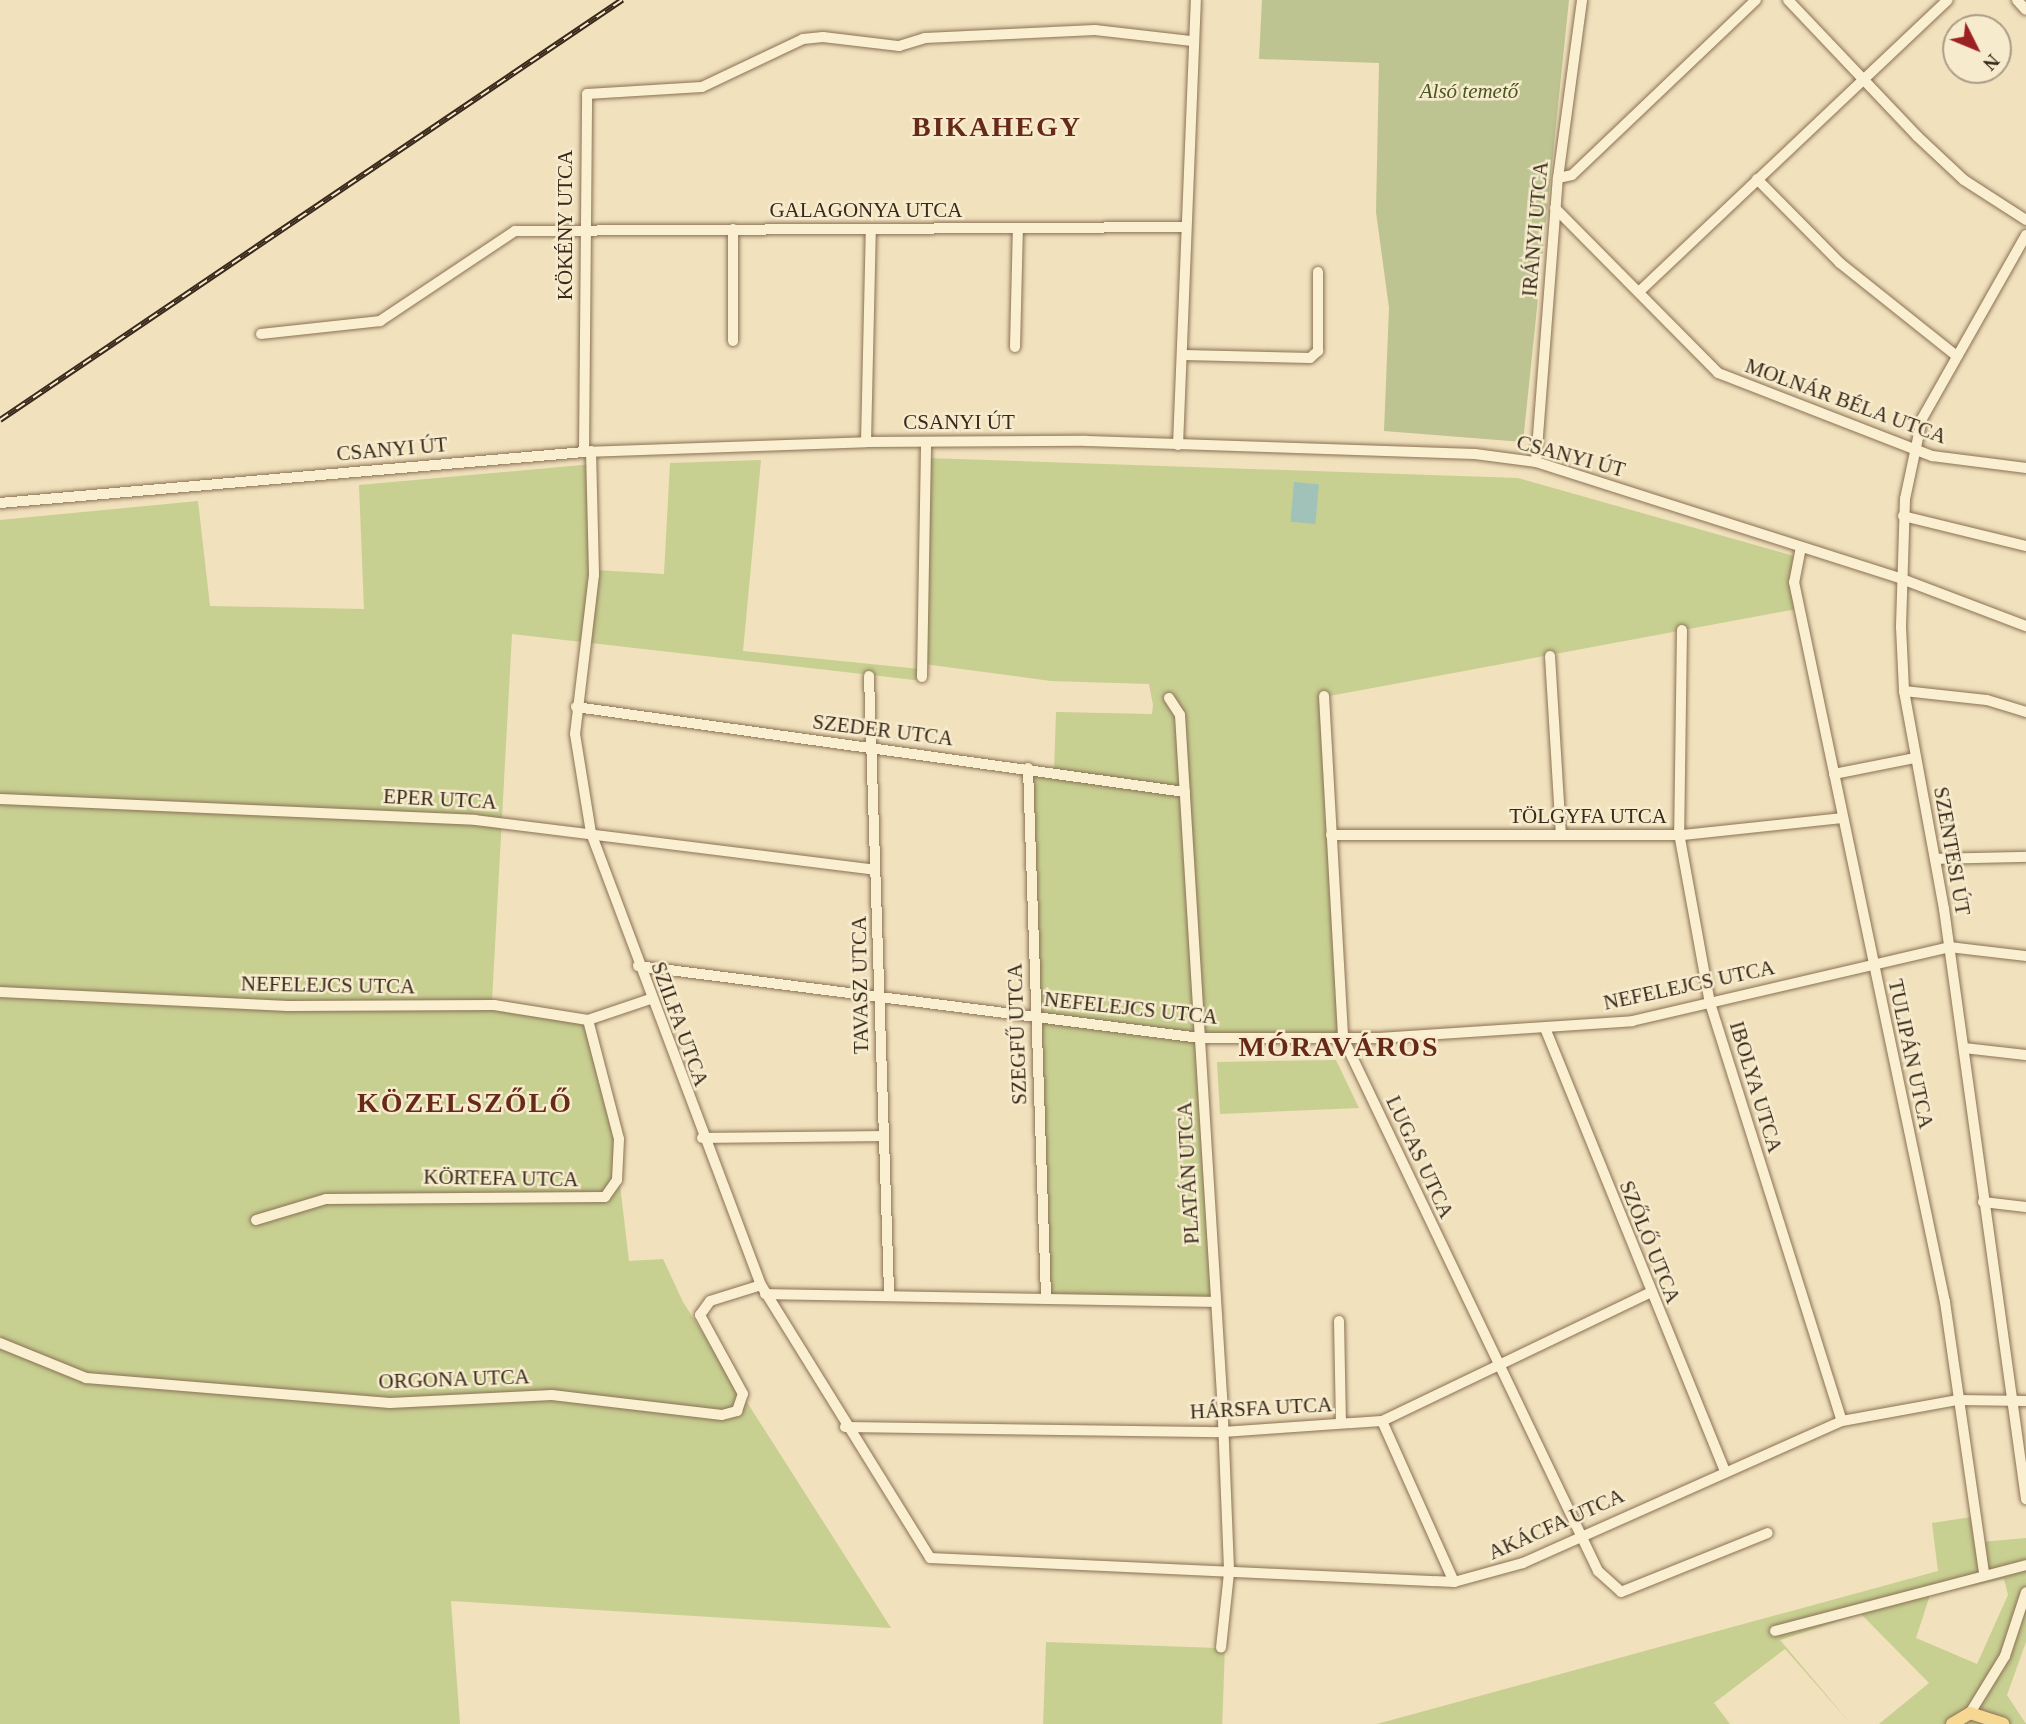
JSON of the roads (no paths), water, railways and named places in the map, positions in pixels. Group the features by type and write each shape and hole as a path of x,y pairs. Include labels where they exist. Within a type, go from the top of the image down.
{"main road":[{"path":"1952,1724 1970,1713 2003,1724"}],"street":[{"path":"1178,444 1184,355 1184,228 1196,0"},
{"name":"IRÁNYI UTCA","path":"1536,462 1555,208 1582,0"},
{"path":"1558,178 1572,175 1756,0"},
{"path":"1788,0 1964,180 2026,220"},
{"path":"1641,289 1948,0"},
{"path":"2017,0 2026,10"},
{"name":"KÖKÉNY UTCA","path":"588,452 584,230 585,97 597,90 681,90 721,82 813,38 899,46 925,38 1095,30 1192,41"},
{"path":"1757,179 1840,263 1954,354"},
{"name":"MOLNÁR BÉLA UTCA","path":"1555,208 1641,289 1718,373 1913,448 2026,468"},
{"path":"1015,347 1018,228"},
{"name":"GALAGONYA UTCA","path":"261,334 380,321 508,233 548,230 1184,228"},
{"path":"733,229 733,341"},
{"path":"866,442 871,229"},
{"name":"SZENTESI ÚT","path":"2026,235 1954,354 1913,448 1903,516 1902,579 1904,691 1949,947 2026,1499"},
{"path":"1184,355 1310,358 1318,351 1318,272"},
{"name":"CSANYI ÚT","path":"0,503 588,452 866,442 1178,444 1475,454 1536,462 1902,579 2026,626"},
{"path":"922,677 926,442"},
{"name":"SZILFA UTCA","path":"588,452 594,575 576,708 578,772 591,833 702,1138 763,1290 845,1427 930,1558"},
{"path":"1903,516 2026,546"},
{"name":"TULIPÁN UTCA","path":"1801,547 1796,591 1945,1302 1984,1572"},
{"name":"IBOLYA UTCA","path":"1682,630 1679,835 1710,1003 1842,1420"},
{"path":"1550,656 1561,834"},
{"name":"TAVASZ UTCA","path":"869,676 869,747 889,1293"},
{"path":"1904,691 1987,700 2026,712"},
{"name":"LUGAS UTCA","path":"1324,696 1343,1038 1607,1586 1620,1592 1768,1533"},
{"name":"PLATÁN UTCA","path":"1170,698 1180,715 1223,1432 1229,1573 1221,1648"},
{"name":"SZEDER UTCA","path":"576,708 1028,768 1185,792"},
{"path":"1834,774 1916,758"},
{"name":"SZEGFŰ UTCA","path":"1028,768 1046,1298"},
{"name":"EPER UTCA","path":"0,799 475,820 874,870"},
{"name":"TÖLGYFA UTCA","path":"1331,835 1679,835 1843,818"},
{"path":"1935,859 2026,857"},
{"name":"NEFELEJCS UTCA","path":"638,966 1200,1038 1343,1038 1632,1021 1949,947 2026,956"},
{"name":"NEFELEJCS UTCA","path":"0,992 301,1007 495,1005 588,1020 650,999"},
{"name":"KÖRTEFA UTCA","path":"256,1220 326,1199 605,1197 617,1180 619,1139 588,1020"},
{"name":"SZŐLŐ UTCA","path":"1545,1028 1649,1293 1724,1469"},
{"path":"1964,1048 2026,1055"},
{"path":"702,1138 883,1136"},
{"path":"1983,1202 2026,1207"},
{"name":"ORGONA UTCA","path":"0,1343 86,1378 390,1403 552,1395 722,1415 737,1411 743,1394 700,1315 710,1301 763,1290 1215,1302"},
{"name":"HÁRSFA UTCA","path":"845,1427 1223,1432 1382,1420 1649,1293"},
{"path":"1339,1321 1341,1423"},
{"name":"AKÁCFA UTCA","path":"930,1558 1454,1582 1503,1571 1724,1469 1842,1420 1958,1400 2026,1401"},
{"path":"1382,1420 1454,1582"},
{"path":"1775,1631 1984,1572 2026,1565"},
{"path":"1970,1713 2005,1656 2026,1592"}],"water":[{"path":"1294,482 1319,484 1315,524 1291,522"}],"railway":[{"path":"0,420 622,0"}],"district":[{"name":"BIKAHEGY","path":"997,127"},
{"name":"MÓRAVÁROS","path":"1339,1047"},
{"name":"KÖZELSZŐLŐ","path":"465,1103"}],"park label":[{"name":"Alsó temető","path":"1469,91"}]}
